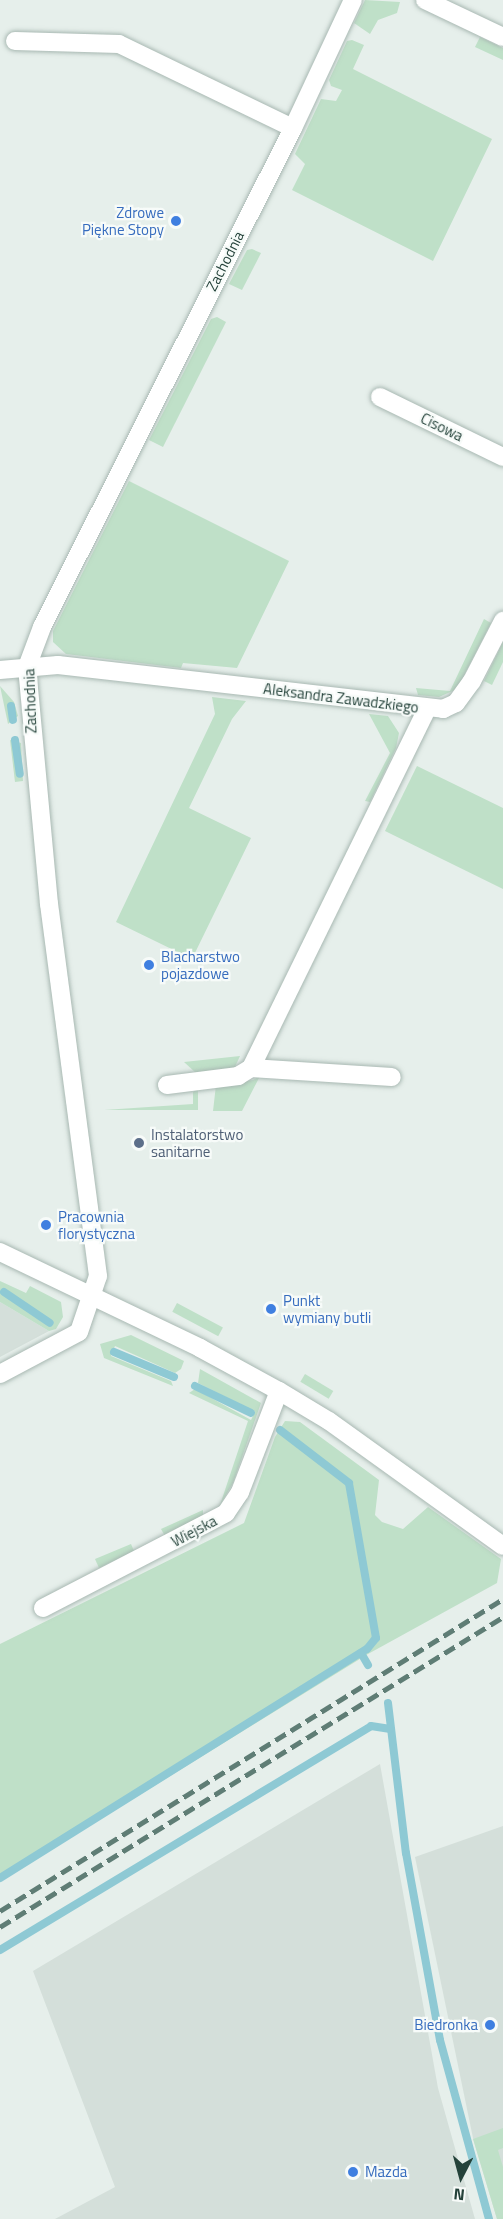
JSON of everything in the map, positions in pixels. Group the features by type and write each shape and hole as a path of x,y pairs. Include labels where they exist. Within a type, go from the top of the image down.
{"street":[{"name":"Zachodnia","path":"0,1374 79,1332 94,1296 98,1276 49,904 27,667 42,627 294,128 353,0"},
{"path":"425,0 503,37"},
{"path":"15,41 119,44 294,128"},
{"name":"Cisowa","path":"380,397 503,457"},
{"path":"427,709 443,709 456,703 472,681 503,621"},
{"name":"Aleksandra Zawadzkiego","path":"0,670 58,664 427,709 251,1068"},
{"path":"166,1085 238,1076 251,1068 393,1077"},
{"path":"0,1252 94,1296 279,1391 329,1421 503,1546"},
{"name":"Wiejska","path":"43,1608 226,1513 240,1492 279,1391"}],"shaded area":[{"path":"0,1302 49,1331 0,1357"},
{"path":"380,1764 438,2088 475,2219 55,2219 115,2187 33,1971"},
{"path":"503,1826 503,2219 497,2219 473,2138 415,1857"}],"green space":[{"path":"365,0 400,2 397,13 378,20 370,34 354,23"},
{"path":"480,37 503,48 503,60 475,47"},
{"path":"352,40 364,45 353,69 492,139 433,261 292,190 305,164 295,154 321,99 336,101 342,90 331,86 329,80 347,41"},
{"path":"252,249 261,253 242,290 229,284 247,250"},
{"path":"217,317 226,322 163,447 149,440 211,319"},
{"path":"129,481 289,561 237,668 183,663 181,668 66,654 53,642 53,631"},
{"path":"484,619 491,623 457,689 439,697 418,695 416,688 450,691"},
{"path":"503,642 503,662 492,685 484,681"},
{"path":"0,686 14,702 18,716 8,724"},
{"path":"212,697 246,701 232,719 189,808 251,838 192,959 116,922 215,714"},
{"path":"369,714 388,716 399,733 396,748 370,802 365,801 390,753"},
{"path":"10,740 21,743 23,781 15,782"},
{"path":"417,766 503,808 503,889 385,831"},
{"path":"240,1056 234,1069 196,1073 184,1062"},
{"path":"260,1076 242,1111 213,1111 216,1085 253,1080"},
{"path":"198,1087 198,1110 104,1110 193,1104 193,1092"},
{"path":"0,1281 26,1293 30,1286 61,1302 63,1317 56,1329 49,1331 0,1302"},
{"path":"177,1303 223,1327 218,1336 172,1312"},
{"path":"131,1335 184,1361 181,1369 175,1373 115,1346 111,1356 171,1381 173,1386 104,1358 100,1344"},
{"path":"200,1369 261,1403 233,1483 220,1505 248,1421 189,1393 195,1389 251,1420 255,1412 198,1383"},
{"path":"305,1374 333,1391 329,1399 300,1382"},
{"path":"285,1421 300,1422 379,1480 375,1515 382,1522 403,1529 428,1507 501,1559 497,1583 368,1654 0,1881 0,1644 244,1523 275,1437"},
{"path":"203,1510 203,1517 165,1536 161,1529"},
{"path":"131,1544 134,1551 99,1568 95,1559"},
{"path":"503,2128 503,2148 498,2150 503,2167 503,2219 497,2219 473,2139"}],"waterway":[{"path":"11,706 13,720"},
{"path":"15,740 20,774"},
{"path":"4,1292 50,1323"},
{"path":"114,1352 174,1377"},
{"path":"195,1386 251,1413"},
{"path":"0,1878 367,1649 376,1638 349,1483 280,1430"},
{"path":"361,1653 368,1665"},
{"path":"388,1703 406,1853 440,2040 489,2219"},
{"path":"0,1950 371,1726 389,1729"}],"railway":[{"path":"0,1911 503,1599"},
{"path":"0,1927 503,1617"}],"place":[{"name":"Zdrowe Piękne Stopy","path":"176,221"},
{"name":"Blacharstwo pojazdowe","path":"149,965"},
{"name":"Instalatorstwo sanitarne","path":"139,1143"},
{"name":"Pracownia florystyczna","path":"46,1225"},
{"name":"Punkt wymiany butli","path":"271,1309"},
{"name":"Biedronka","path":"490,2025"},
{"name":"Mazda","path":"353,2172"}]}
